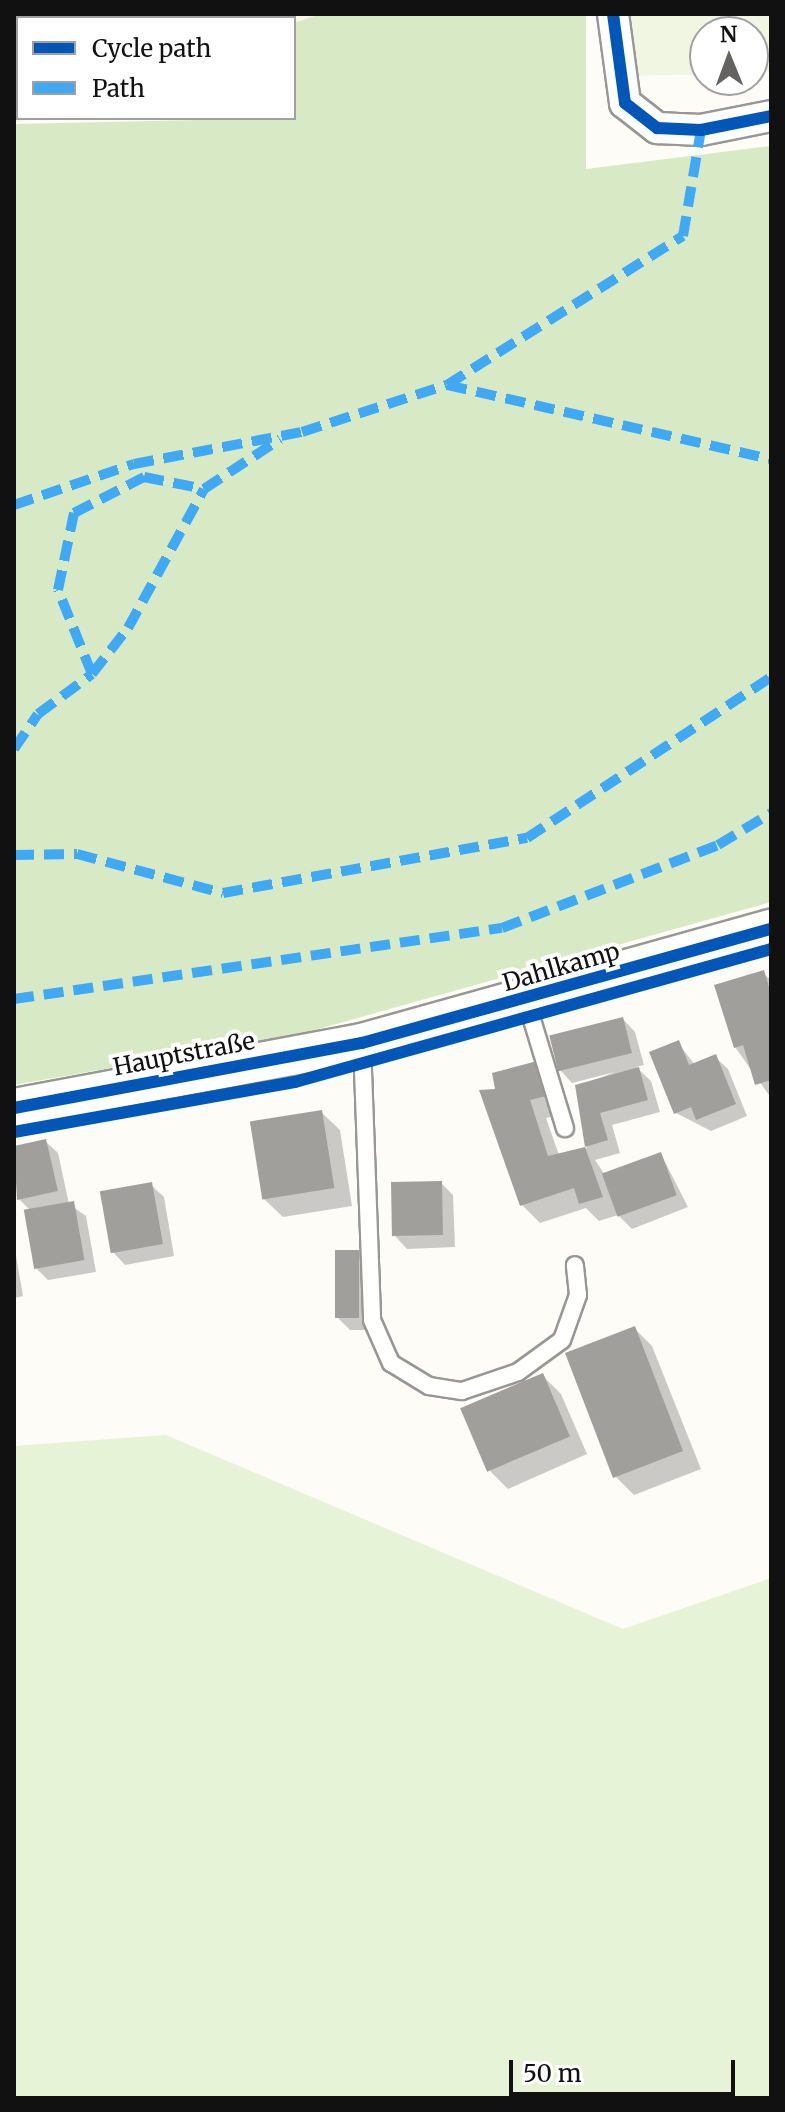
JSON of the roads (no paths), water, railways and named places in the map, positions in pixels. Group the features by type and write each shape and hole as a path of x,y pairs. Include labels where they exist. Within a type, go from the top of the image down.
{"street":[{"path":"613,14 625,103 657,128 701,130 771,116"},
{"name":"Dahlkamp","path":"362,1043 526,1000 771,929"},
{"name":"Hauptstraße","path":"14,1108 362,1043"}],"lane":[{"path":"526,1000 565,1128"},
{"path":"362,1043 372,1320 391,1363 429,1386 462,1391 518,1372 562,1340 578,1295 575,1265"}]}
